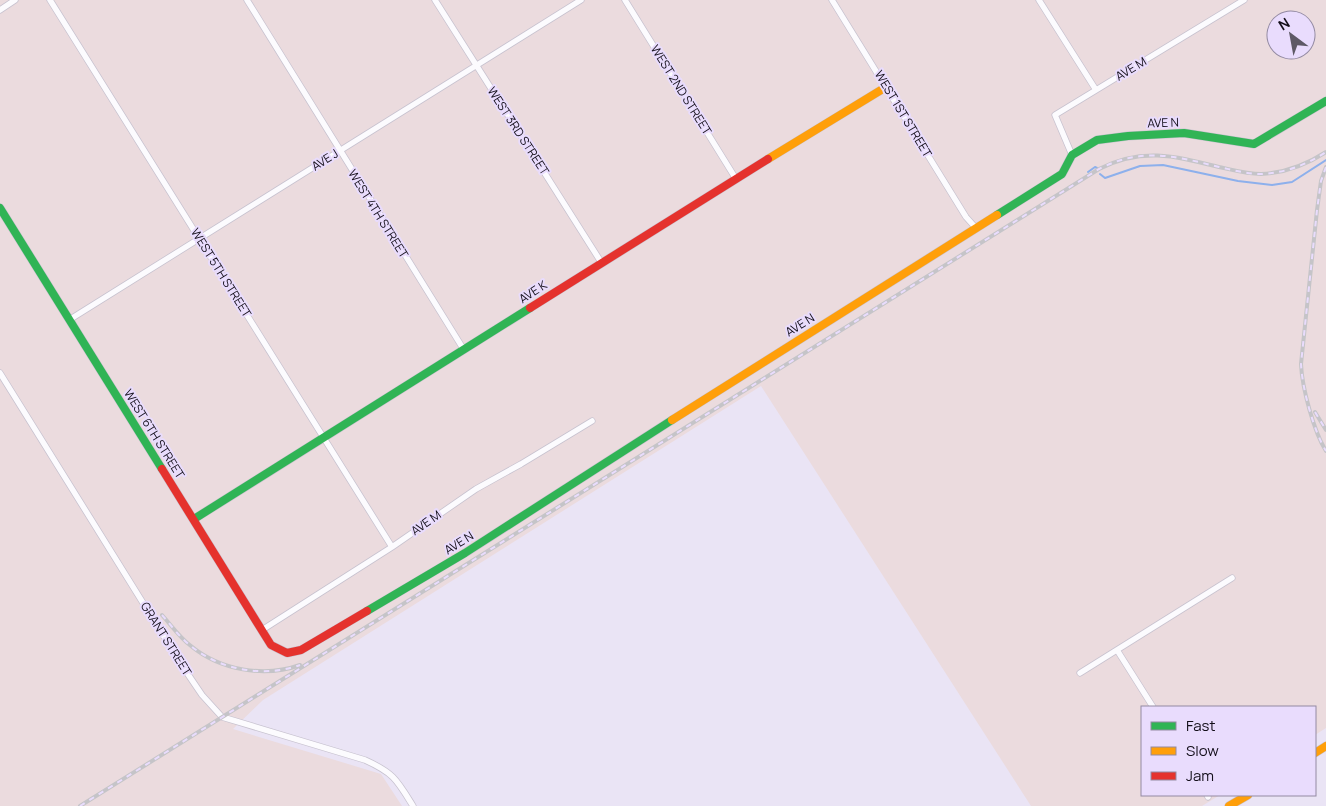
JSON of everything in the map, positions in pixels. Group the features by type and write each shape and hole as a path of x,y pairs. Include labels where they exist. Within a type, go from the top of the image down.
{"street":[{"path":"0,10 16,0"},
{"name":"WEST 5TH STREET","path":"50,0 392,547"},
{"name":"WEST 4TH STREET","path":"247,0 464,350"},
{"name":"WEST 3RD STREET","path":"435,0 601,262"},
{"name":"AVE J","path":"69,320 581,0"},
{"name":"WEST 2ND STREET","path":"625,0 736,179"},
{"name":"WEST 1ST STREET","path":"832,0 966,217 975,227"},
{"path":"1039,0 1096,90"},
{"name":"AVE M","path":"1072,155 1055,115 1244,0"},
{"name":"AVE K","path":"194,519 601,262 886,87"},
{"name":"AVE N","path":"301,650 465,553 614,456 1062,174 1072,155 1097,140 1128,136 1184,133 1254,144 1326,101"},
{"name":"WEST 6TH STREET","path":"0,208 272,646 287,653 301,650"},
{"name":"GRANT STREET","path":"0,373 181,664 202,695 222,717 365,760 380,767 394,777 413,806"},
{"name":"AVE M","path":"262,630 392,547 476,489 522,464 592,421"},
{"path":"1080,673 1232,578"},
{"path":"1117,650 1151,706"},
{"path":"1230,806 1246,796"}],"shaded area":[{"path":"0,0 1326,0 1326,728 1316,734 1316,706 1141,706 1141,796 1218,796 1202,806 1031,806 761,386 263,700 233,729 381,774 402,806 0,806"}],"waterway":[{"path":"1100,174 1105,178 1140,166 1163,165 1238,181 1272,185 1292,182 1326,160"},
{"path":"1088,172 1095,167 1097,168"}],"railway":[{"path":"80,806 1099,169 1130,158 1159,156 1173,157 1245,173 1261,174 1295,168 1326,152"},
{"path":"1326,167 1321,181 1317,210 1301,364 1309,409 1317,433 1326,451"},
{"path":"1315,412 1326,430"},
{"path":"162,615 191,646 215,661 229,666 257,671 272,671 300,665"}],"traffic: fast":[{"path":"997,215 1062,174 1072,155 1097,140 1128,136 1184,133 1254,144 1326,101"},
{"path":"0,208 162,469"},
{"path":"194,519 530,308"},
{"path":"367,611 465,553 672,420"}],"traffic: slow":[{"path":"768,159 886,87"},
{"path":"672,420 997,215"},
{"path":"1316,752 1326,746"},
{"path":"1229,806 1246,796"}],"traffic: jam":[{"path":"530,308 768,159"},
{"path":"162,469 271,645 287,653 301,650 367,611"}]}
